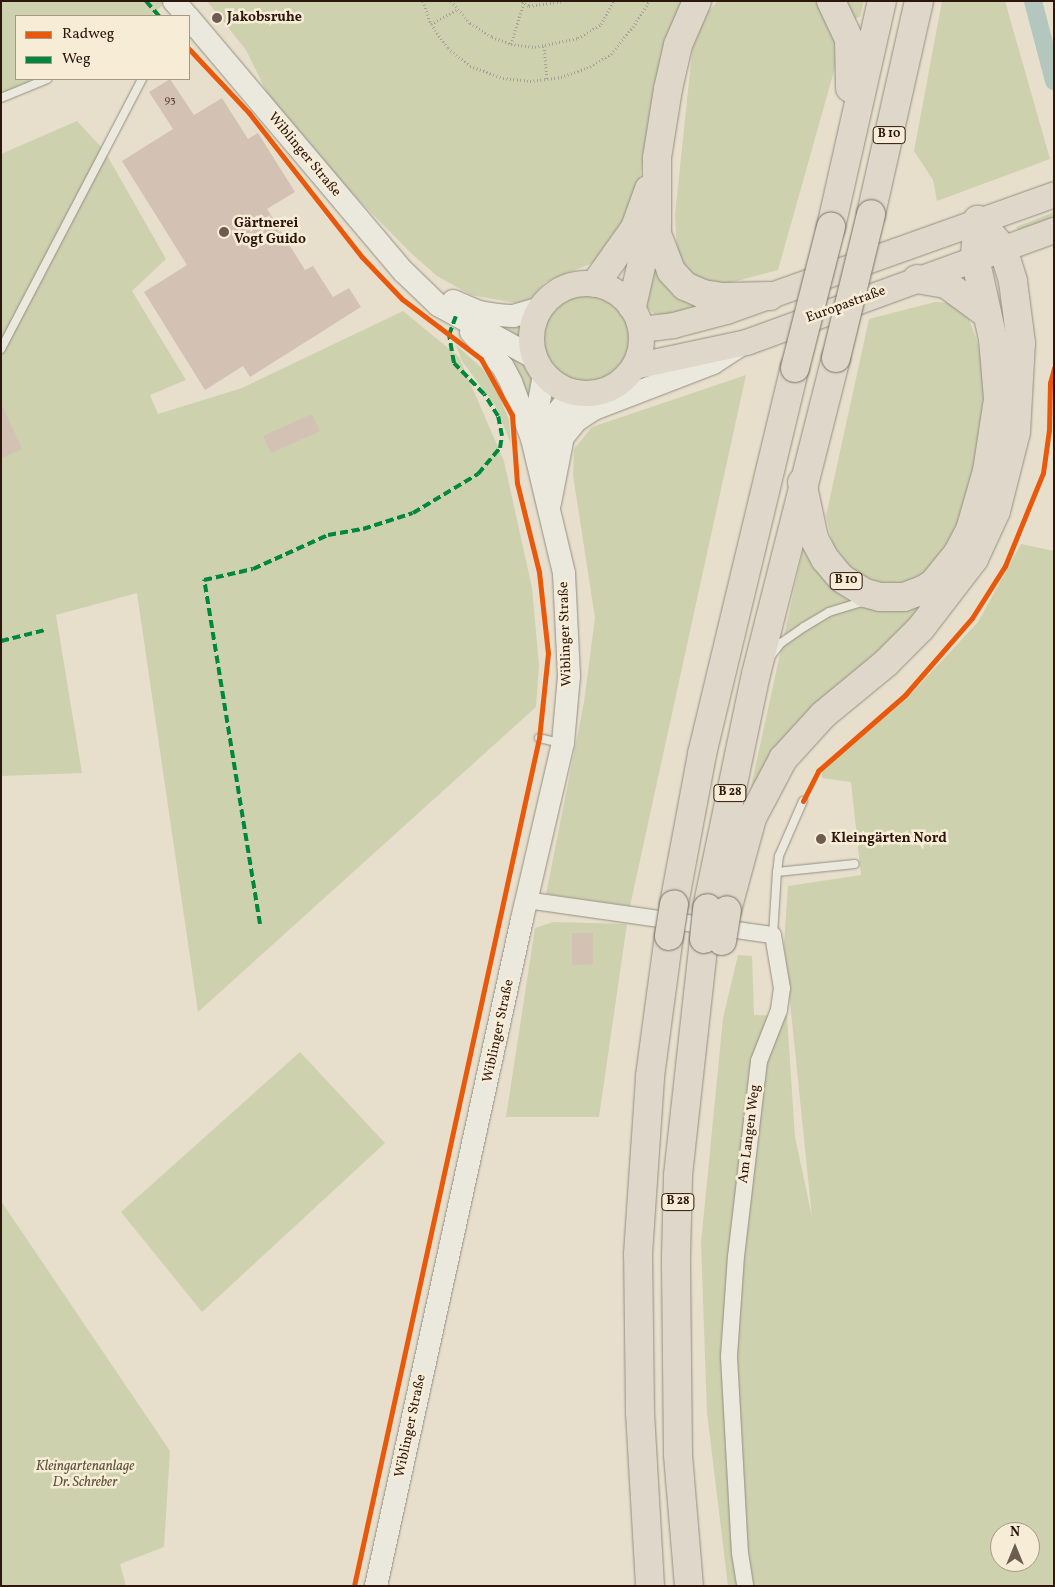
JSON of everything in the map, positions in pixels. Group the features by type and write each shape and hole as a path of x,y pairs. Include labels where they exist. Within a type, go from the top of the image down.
{"highway":[{"path":"831,1 845,25 849,39 850,137"},
{"name":"B 10","path":"771,473 831,226 882,1"},
{"name":"B 10","path":"919,1 836,358 802,482 814,538 824,559 855,588 880,598 904,598 934,583 958,553 970,530 987,471 998,399 997,370 974,258 978,220"},
{"path":"596,283 635,228 657,158 678,45 697,5"},
{"path":"636,317 654,208 657,158"},
{"path":"654,208 657,234 665,258 671,271 685,286 703,294 723,297 770,296"},
{"path":"717,909 752,818 766,788 802,737 823,715 886,663 952,589 974,559 996,511 1016,432 1022,343 1016,298 1003,248 978,220"},
{"path":"917,279 946,284 987,314"},
{"name":"B 28","path":"650,1586 641,1440 638,1254 650,1076 674,904 702,754 771,473"},
{"name":"B 28","path":"689,1586 678,1455 676,1365 678,1175 690,1079 692,1030 713,940 756,674 802,482"}],"main road":[{"name":"Wiblinger Straße","path":"190,20 379,244 422,288 456,316 539,366 532,439 564,573 568,617 569,676 563,744 526,900 376,1586"},
{"path":"636,317 682,323 770,296 1044,197"},
{"name":"Europastraße","path":"634,366 746,342 1050,231"},
{"path":"582,282 596,283 610,287 636,317 642,342 634,366 611,387 581,393 567,390 539,366 530,341 538,309 546,299 563,288 582,282"},
{"name":"Wiblinger Straße","path":"422,288 488,314 513,316 538,309"},
{"path":"456,316 503,367 518,398 532,439"},
{"path":"549,508 564,437 576,421 594,410 713,363 746,342"},
{"name":"Wiblinger Straße","path":"540,474 554,416 565,403 581,393"}],"street":[{"path":"526,900 773,935"},
{"name":"Am Langen Weg","path":"745,1586 740,1553 730,1358 736,1256 759,1061 779,1010 782,988 773,935"}],"lane":[{"path":"1,98 45,80"},
{"path":"1,349 141,80"},
{"path":"756,674 781,643 804,626 829,612 880,598"},
{"path":"539,738 563,744"},
{"path":"773,935 779,856 803,801"},
{"path":"777,872 855,864"}],"path":[{"path":"423,1 431,24 448,48 470,66 503,78 547,79 588,68 611,54 633,27 649,1"},
{"path":"451,1 456,10 477,28 510,44 544,46 578,38 602,24 614,1"},
{"path":"510,44 523,2 534,6 564,1"},
{"path":"431,24 456,10"},
{"path":"544,46 547,79"}],"green space":[{"path":"1,1 167,1 152,15 15,15 15,80 32,80 1,94"},
{"path":"207,1 683,1 659,69 638,190 625,220 595,262 545,282 530,299 515,303 471,295 437,276 412,254 324,165 268,95 246,50"},
{"path":"718,1 817,1 827,10 841,46 778,270 714,287 684,270 677,254 675,215 693,43 705,15"},
{"path":"841,1 864,1 860,17 852,19"},
{"path":"942,1 1005,1 1050,159 937,201 933,180 914,151"},
{"path":"77,121 104,150 166,259 132,291 186,380 150,395 158,414 242,388 403,311 459,357 504,461 532,588 539,665 536,707 198,1012 137,593 56,615 82,773 1,776 1,154"},
{"path":"1054,212 1054,217 1018,230 1016,227"},
{"path":"655,244 718,306 670,317 655,314 648,309 642,296"},
{"path":"586,293 603,296 611,300 623,312 627,320 630,337 627,354 623,362 611,374 603,378 586,381 569,378 561,374 549,362 545,354 542,337 545,320 549,312 561,300 569,296"},
{"path":"935,302 952,303 969,319 982,355 988,397 965,523 923,579 892,586 856,576 833,545 826,516 869,319"},
{"path":"465,313 523,321 522,342"},
{"path":"496,344 527,363 532,372 532,414"},
{"path":"456,345 483,369 499,395 509,420 511,444 496,407 462,361"},
{"path":"746,375 630,906 546,894 584,702 595,618 573,475 574,449 592,427"},
{"path":"1021,544 1054,551 1054,1586 728,1586 707,1413 701,1243 723,1018 738,955 752,956 754,1015 787,1016 795,1137 812,1217 784,943 788,886 861,875 851,782 822,778 822,771 906,699 978,622"},
{"path":"810,546 828,576 934,596 891,644 775,753 750,791 803,549"},
{"path":"553,922 627,924 599,1117 506,1117 535,928"},
{"path":"300,1052 385,1143 202,1312 121,1212"},
{"name":"Kleingartenanlage Dr. Schreber","path":"1,1201 170,1451 164,1547 120,1564 126,1586 1,1586"}],"building":[{"name":"Gärtnerei Vogt Guido","path":"171,80 194,115 222,98 248,139 258,133 295,192 267,209 305,270 313,266 333,297 349,288 361,307 250,377 243,366 205,390 144,292 187,265 122,161 173,129 149,92"},
{"path":"1,403 22,449 1,458"},
{"path":"312,414 320,431 271,453 263,436"},
{"path":"572,933 593,933 593,964 572,965"}],"waterway":[{"path":"1033,1 1054,81"}],"marked path":[{"path":"146,1 158,15"},
{"path":"260,924 204,580 253,569 328,535 363,529 413,513 478,474 500,448 502,436 498,416 484,394 454,363 449,335 456,316"},
{"path":"1,641 45,630"}],"cycle path":[{"path":"190,50 249,113 362,257 402,299 481,359 512,415 517,483 539,572 548,653 539,738 354,1586"},
{"path":"803,801 818,771 905,695 972,618 1005,566 1043,473 1049,430 1050,383 1054,368"}],"place":[{"name":"Jakobsruhe","path":"217,18"},
{"name":"Gärtnerei Vogt Guido","path":"224,232"},
{"name":"Kleingärten Nord","path":"821,839"}]}
